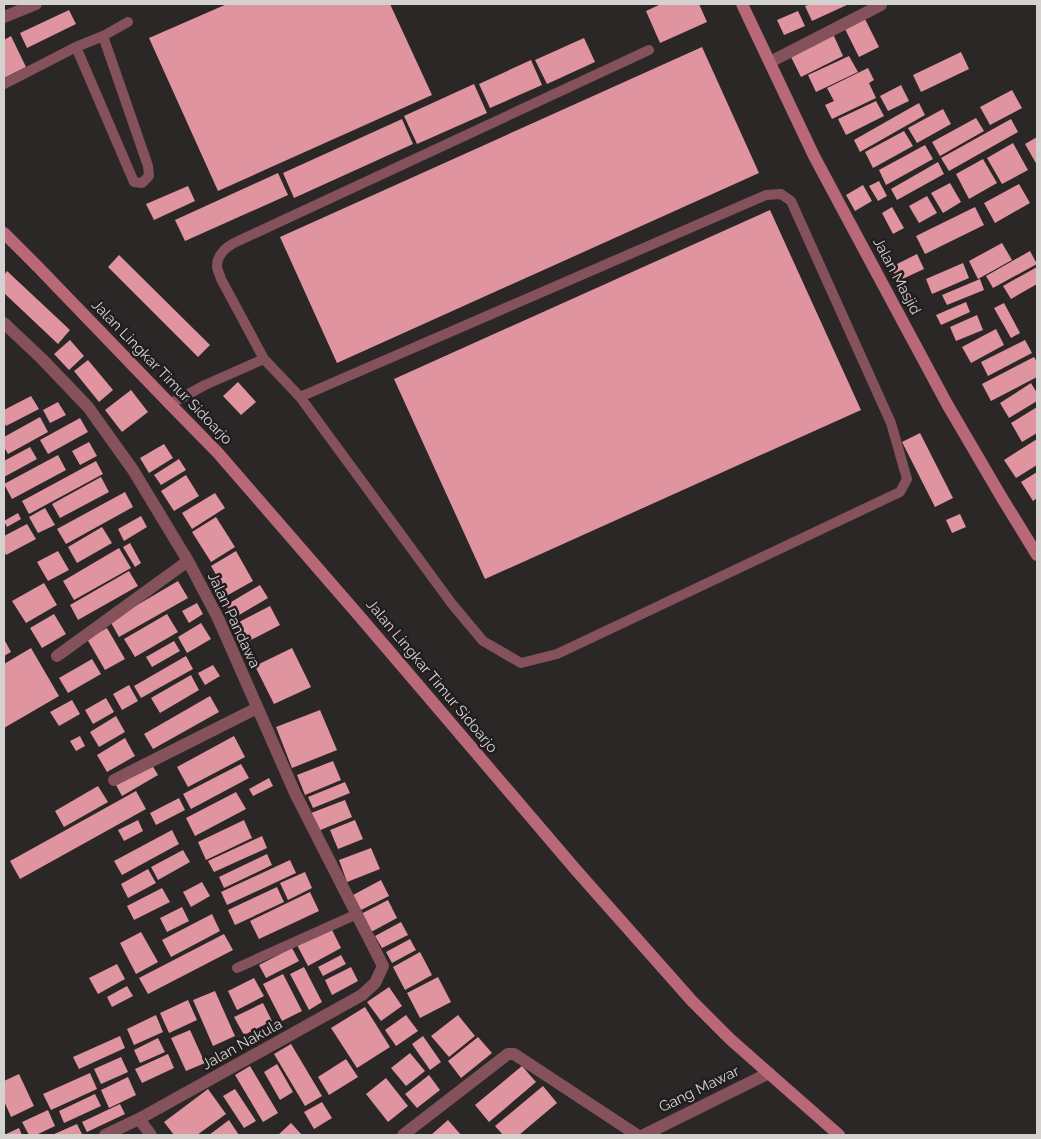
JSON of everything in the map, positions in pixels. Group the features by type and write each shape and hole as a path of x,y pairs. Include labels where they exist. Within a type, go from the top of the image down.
{"main road":[{"name":"Jalan Masjid","path":"742,4 814,156 947,404 1037,555"},
{"name":"Jalan Lingkar Timur Sidoarjo","path":"4,233 218,453 630,933 692,1001 730,1039 839,1135"}],"street":[{"path":"4,18 36,4"},
{"path":"770,62 881,4"},
{"name":"Jalan Pandawa","path":"4,323 88,407 133,470 188,560 218,618 295,793 383,966"},
{"path":"57,656 188,560"},
{"path":"114,780 257,708"},
{"name":"Jalan Nakula","path":"105,1135 139,1120 362,996 375,983 383,966"},
{"path":"403,1135 511,1053 637,1135"},
{"name":"Gang Mawar","path":"644,1135 770,1073"},
{"path":"139,1120 151,1135"}],"lane":[{"path":"4,84 128,22"},
{"path":"76,47 134,182 142,183 149,176 148,166 103,36"},
{"path":"300,397 766,195 781,194 791,201 891,422 907,479 900,492 557,654 521,664 483,641 476,634 300,397 264,359 221,279 217,266 220,254 227,247 649,50"},
{"path":"170,404 205,385 264,359"},
{"path":"237,968 356,914"}],"building":[{"path":"227,4 390,4 432,95 218,191 149,38"},
{"path":"661,4 699,4 707,22 660,43 646,11"},
{"path":"811,4 849,4 812,21 805,6"},
{"path":"69,10 76,24 27,48 20,33"},
{"path":"798,11 805,26 784,35 777,20"},
{"path":"865,19 879,47 859,57 845,29"},
{"path":"833,34 843,56 801,77 790,55"},
{"path":"11,36 26,67 4,78 4,40"},
{"path":"584,38 595,62 547,84 535,60"},
{"path":"702,47 759,173 337,363 280,237"},
{"path":"961,52 969,69 921,92 913,75"},
{"path":"849,56 858,72 816,92 808,75"},
{"path":"531,60 542,85 490,108 479,84"},
{"path":"868,68 874,80 869,83 876,98 832,119 825,105 834,101 827,88"},
{"path":"474,84 487,113 417,144 404,116"},
{"path":"901,85 909,101 888,111 880,96"},
{"path":"1012,90 1022,108 990,125 980,107"},
{"path":"876,101 884,116 846,135 838,119"},
{"path":"919,103 925,115 860,152 854,140"},
{"path":"943,109 951,124 917,143 908,128"},
{"path":"976,118 984,131 940,156 932,142"},
{"path":"402,119 413,144 294,198 283,173"},
{"path":"1011,119 1018,132 949,171 941,158"},
{"path":"904,131 913,146 873,168 865,152"},
{"path":"1037,137 1037,165 1025,144"},
{"path":"1013,143 1028,170 1002,184 987,158"},
{"path":"925,145 933,159 886,185 879,170"},
{"path":"983,159 997,183 969,199 956,174"},
{"path":"938,162 944,174 897,200 891,189"},
{"path":"278,173 288,195 185,241 175,220"},
{"path":"879,181 887,196 878,201 869,186"},
{"path":"950,183 961,202 943,213 931,193"},
{"path":"1019,184 1030,203 995,223 984,203"},
{"path":"863,185 872,201 855,211 846,195"},
{"path":"188,186 195,201 154,220 146,204"},
{"path":"927,196 937,213 919,223 909,206"},
{"path":"892,207 904,228 893,234 882,213"},
{"path":"975,207 984,225 925,254 916,236"},
{"path":"770,210 861,410 485,579 394,379"},
{"path":"1002,243 1012,260 978,279 969,261"},
{"path":"1030,251 1037,264 993,288 986,276"},
{"path":"917,254 924,269 898,281 891,267"},
{"path":"119,255 210,345 198,357 108,267"},
{"path":"963,263 969,278 932,294 926,279"},
{"path":"1037,267 1037,284 1011,299 1003,286"},
{"path":"7,271 70,330 58,344 4,293 4,275"},
{"path":"980,279 984,290 947,305 942,295"},
{"path":"966,302 970,312 941,325 936,315"},
{"path":"1004,303 1020,333 1011,338 994,308"},
{"path":"977,315 983,330 956,341 950,327"},
{"path":"996,329 1004,345 971,363 962,347"},
{"path":"70,340 84,356 69,370 54,354"},
{"path":"1025,340 1032,353 988,376 981,362"},
{"path":"1034,357 1037,362 1037,377 991,401 982,384"},
{"path":"88,360 113,390 99,402 74,371"},
{"path":"238,382 256,402 241,415 223,396"},
{"path":"1031,383 1037,393 1037,401 1009,418 1000,403"},
{"path":"131,390 148,412 122,432 105,410"},
{"path":"31,396 39,409 6,426 4,410"},
{"path":"58,402 66,415 50,423 43,410"},
{"path":"1037,407 1037,433 1022,442 1011,423"},
{"path":"40,417 48,432 8,454 4,447 4,437"},
{"path":"80,418 88,432 48,454 40,440"},
{"path":"920,433 953,498 935,507 902,442"},
{"path":"1037,439 1037,465 1016,478 1004,460"},
{"path":"89,442 97,456 80,465 72,451"},
{"path":"164,444 173,458 149,473 140,458"},
{"path":"30,447 37,459 4,477 4,461"},
{"path":"58,455 66,470 12,499 4,484"},
{"path":"179,459 186,470 161,485 154,475"},
{"path":"96,461 103,474 29,514 22,501"},
{"path":"1037,472 1037,498 1033,501 1021,482"},
{"path":"186,475 199,496 174,511 161,491"},
{"path":"101,477 109,492 60,518 52,504"},
{"path":"125,492 133,507 66,544 57,529"},
{"path":"215,493 225,508 192,529 182,513"},
{"path":"45,508 55,525 38,533 29,517"},
{"path":"18,513 21,519 7,527 4,521"},
{"path":"960,514 966,527 952,533 946,520"},
{"path":"141,516 147,527 124,541 118,529"},
{"path":"216,517 235,547 211,562 192,532"},
{"path":"27,524 36,539 6,555 4,551 4,536"},
{"path":"102,527 112,543 77,563 68,547"},
{"path":"130,543 141,563 135,567 123,547"},
{"path":"119,548 131,568 74,600 63,581"},
{"path":"58,551 69,570 48,581 37,562"},
{"path":"236,551 253,581 228,595 211,566"},
{"path":"129,571 138,586 78,620 70,605"},
{"path":"178,581 188,598 119,637 110,621"},
{"path":"44,583 57,605 26,623 12,601"},
{"path":"260,585 268,598 234,618 226,605"},
{"path":"197,603 203,614 189,623 182,611"},
{"path":"270,606 280,625 247,642 237,623"},
{"path":"54,614 66,634 42,648 30,628"},
{"path":"167,614 178,632 135,657 124,639"},
{"path":"201,623 211,639 187,653 178,637"},
{"path":"107,628 125,659 105,670 87,639"},
{"path":"4,639 11,652 4,656"},
{"path":"174,641 180,651 152,667 146,657"},
{"path":"31,648 59,696 4,728 4,664"},
{"path":"292,648 311,687 274,704 255,666"},
{"path":"186,656 193,669 141,698 134,686"},
{"path":"92,659 101,674 68,693 59,678"},
{"path":"213,665 220,676 205,685 198,673"},
{"path":"191,675 199,690 160,713 151,698"},
{"path":"129,685 138,701 122,710 113,694"},
{"path":"210,696 219,712 153,749 144,734"},
{"path":"106,698 114,712 93,724 85,710"},
{"path":"72,700 80,714 59,726 50,712"},
{"path":"320,710 337,750 292,768 276,727"},
{"path":"116,716 125,732 99,747 90,732"},
{"path":"80,736 85,746 76,751 70,741"},
{"path":"234,736 245,757 188,787 177,767"},
{"path":"125,738 135,756 107,772 97,755"},
{"path":"333,761 341,780 305,795 297,775"},
{"path":"241,764 249,778 191,809 183,794"},
{"path":"152,765 158,775 122,796 116,785"},
{"path":"269,778 273,786 253,796 249,789"},
{"path":"345,782 350,793 313,808 308,797"},
{"path":"98,786 108,802 64,827 55,811"},
{"path":"136,791 146,809 20,879 10,861"},
{"path":"236,792 246,809 195,836 186,818"},
{"path":"179,798 185,810 156,825 150,813"},
{"path":"345,800 352,817 318,831 311,813"},
{"path":"138,820 143,831 124,841 118,830"},
{"path":"244,820 252,838 206,860 198,842"},
{"path":"355,820 363,839 338,849 330,830"},
{"path":"172,830 179,844 122,875 114,861"},
{"path":"262,836 267,848 214,872 208,861"},
{"path":"371,848 380,869 347,882 339,860"},
{"path":"183,850 190,862 158,880 151,867"},
{"path":"267,854 272,865 224,888 219,877"},
{"path":"290,860 296,873 227,905 221,892"},
{"path":"148,869 156,883 128,898 121,884"},
{"path":"305,872 312,888 288,900 280,883"},
{"path":"381,880 389,896 361,910 353,895"},
{"path":"202,882 210,896 191,907 183,892"},
{"path":"277,887 284,902 235,925 228,910"},
{"path":"162,888 170,902 134,920 127,906"},
{"path":"310,892 319,911 259,939 250,921"},
{"path":"388,900 397,918 371,932 361,914"},
{"path":"182,907 189,921 167,932 160,918"},
{"path":"212,914 220,931 171,957 162,940"},
{"path":"401,922 408,935 382,948 375,936"},
{"path":"331,928 341,948 308,966 297,945"},
{"path":"141,932 158,962 136,974 120,943"},
{"path":"224,934 233,950 148,994 139,978"},
{"path":"410,939 416,950 392,963 386,952"},
{"path":"292,948 299,961 266,978 259,965"},
{"path":"420,952 432,975 405,990 393,967"},
{"path":"341,955 346,964 323,976 318,967"},
{"path":"117,964 125,979 98,994 89,978"},
{"path":"304,967 322,1002 309,1010 290,974"},
{"path":"351,967 358,981 332,995 325,980"},
{"path":"283,974 302,1011 282,1021 263,984"},
{"path":"438,977 451,1002 420,1018 407,993"},
{"path":"254,978 264,996 237,1010 228,991"},
{"path":"127,986 133,996 112,1007 107,997"},
{"path":"389,987 402,1006 381,1021 367,1002"},
{"path":"215,991 235,1036 213,1046 193,1000"},
{"path":"188,1000 197,1020 169,1033 160,1013"},
{"path":"263,1003 272,1021 244,1035 234,1017"},
{"path":"365,1007 390,1047 357,1068 331,1028"},
{"path":"156,1015 163,1032 134,1045 127,1029"},
{"path":"406,1015 418,1031 396,1046 385,1030"},
{"path":"458,1015 475,1036 449,1057 431,1036"},
{"path":"190,1030 205,1063 186,1071 171,1038"},
{"path":"120,1036 125,1048 79,1069 73,1057"},
{"path":"423,1036 441,1062 430,1070 412,1044"},
{"path":"478,1037 492,1053 461,1078 448,1061"},
{"path":"158,1038 165,1052 140,1063 134,1050"},
{"path":"291,1044 322,1096 305,1106 274,1054"},
{"path":"410,1053 425,1071 406,1086 391,1068"},
{"path":"168,1054 174,1068 142,1083 135,1069"},
{"path":"121,1057 128,1072 101,1084 94,1069"},
{"path":"346,1059 358,1077 329,1095 318,1077"},
{"path":"277,1064 293,1092 280,1100 264,1072"},
{"path":"250,1066 278,1113 263,1122 235,1075"},
{"path":"522,1066 536,1082 489,1122 475,1105"},
{"path":"90,1073 97,1089 51,1110 43,1094"},
{"path":"19,1074 34,1106 11,1117 4,1101 4,1081"},
{"path":"429,1075 440,1090 417,1108 405,1094"},
{"path":"128,1077 136,1095 109,1108 101,1090"},
{"path":"386,1078 408,1106 388,1122 366,1094"},
{"path":"543,1086 557,1103 519,1135 503,1135 495,1126"},
{"path":"208,1089 226,1114 197,1135 174,1135 164,1122"},
{"path":"235,1089 256,1121 244,1128 223,1096"},
{"path":"95,1094 101,1106 64,1123 59,1111"},
{"path":"322,1102 332,1118 314,1129 304,1112"},
{"path":"120,1104 125,1114 87,1132 82,1122"},
{"path":"48,1110 55,1126 36,1135 29,1135 22,1122"},
{"path":"229,1120 239,1135 209,1135"},
{"path":"448,1120 461,1135 431,1135"},
{"path":"291,1123 302,1135 278,1135"},
{"path":"77,1124 82,1134 80,1135 52,1135"},
{"path":"19,1128 22,1135 4,1135"}]}
